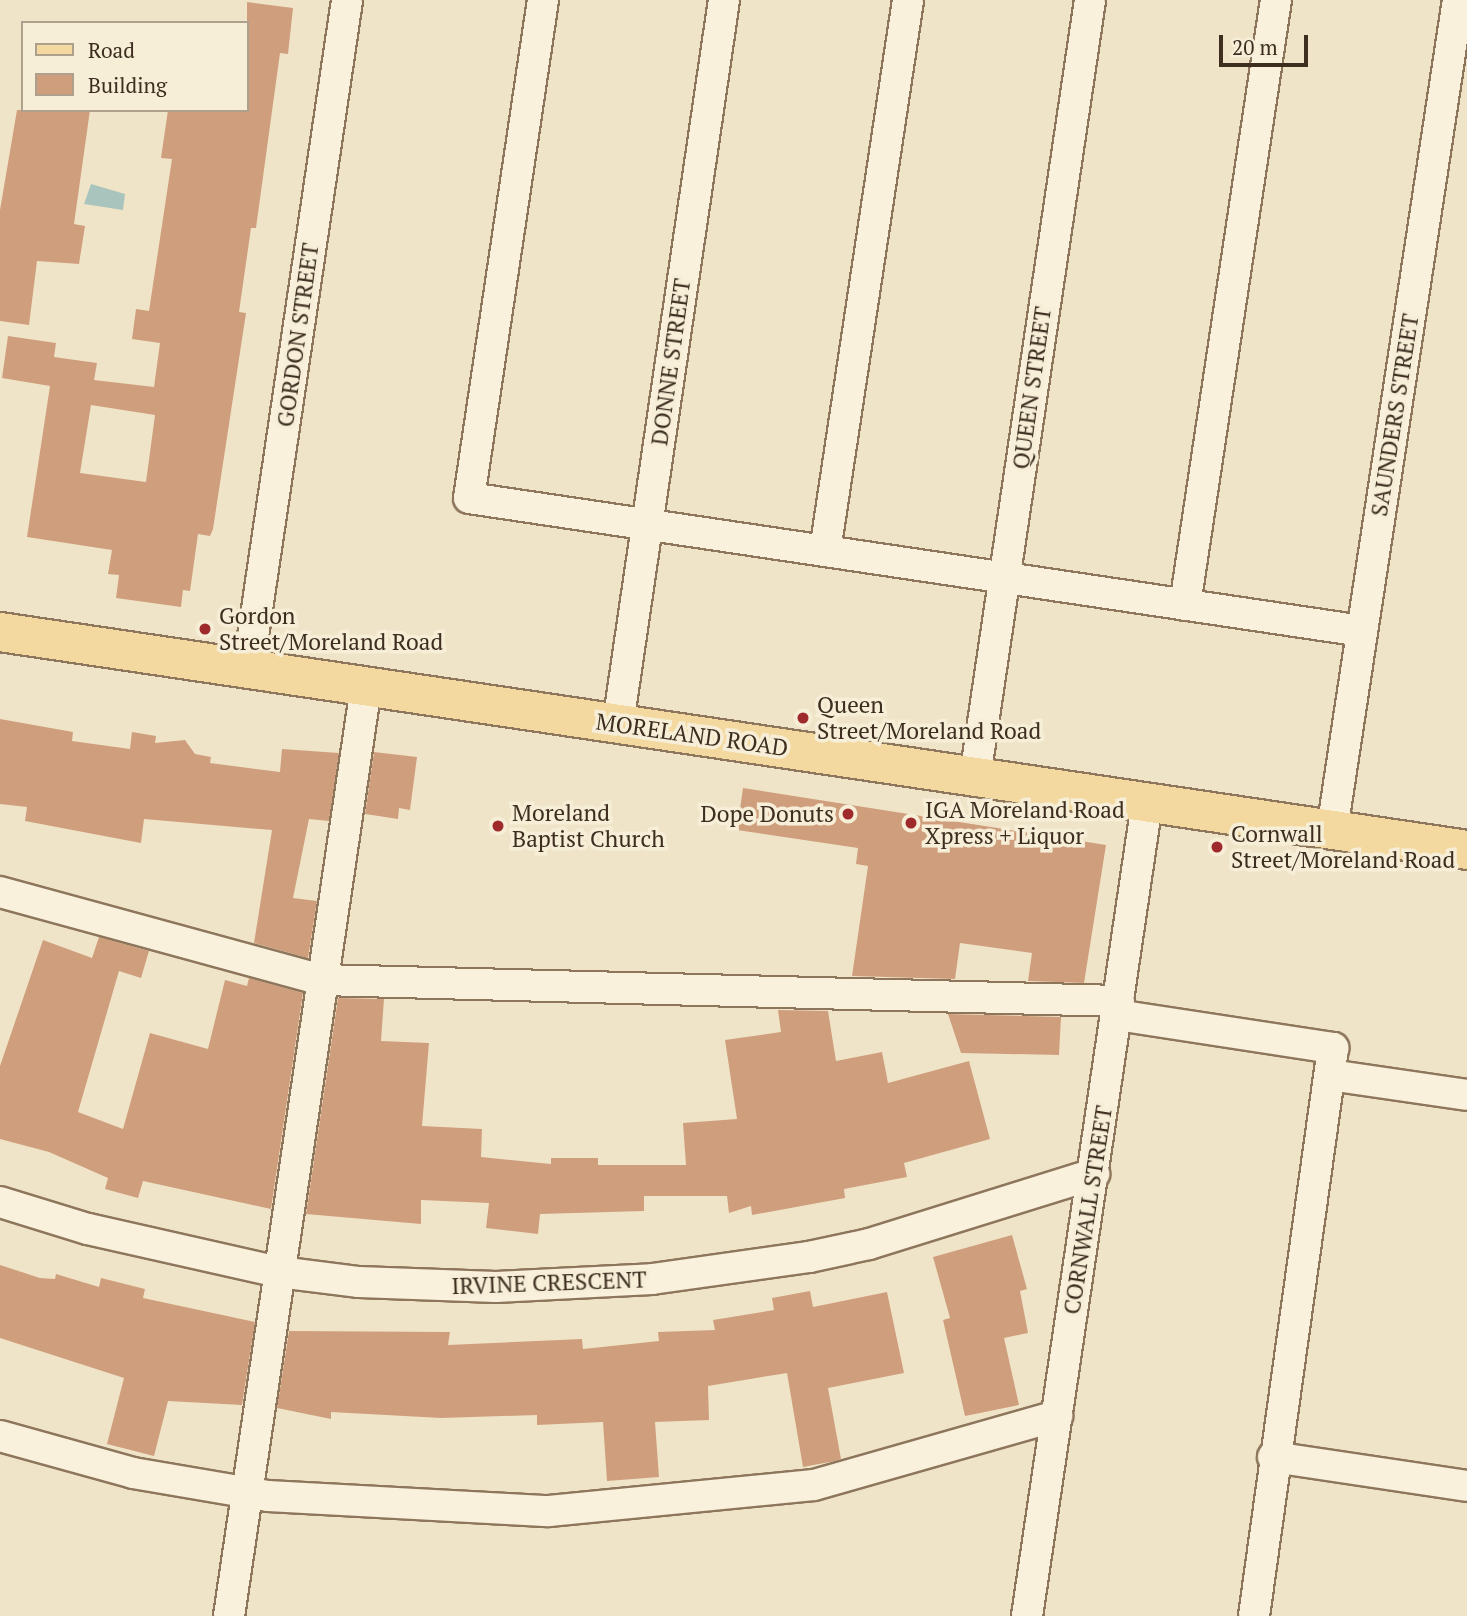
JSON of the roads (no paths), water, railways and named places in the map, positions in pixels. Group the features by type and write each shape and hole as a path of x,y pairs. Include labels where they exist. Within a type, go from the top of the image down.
{"main road":[{"name":"MORELAND ROAD","path":"0,632 1467,850"}],"street":[{"name":"GORDON STREET","path":"248,670 347,0"},
{"path":"543,0 469,498 1362,631"},
{"name":"DONNE STREET","path":"618,724 724,0"},
{"path":"825,551 908,0"},
{"name":"QUEEN STREET","path":"975,776 1090,0"},
{"path":"1185,605 1276,0"},
{"name":"SAUNDERS STREET","path":"1332,831 1458,0"},
{"path":"229,1616 366,687"},
{"name":"CORNWALL STREET","path":"1027,1616 1147,803"},
{"path":"0,892 322,981 1118,1008 1333,1048 1273,1457 1254,1616"},
{"path":"1330,1074 1467,1095"},
{"name":"IRVINE CRESCENT","path":"0,1202 99,1231 279,1272 359,1282 496,1287 725,1271 869,1244 1094,1174"},
{"path":"0,1436 133,1473 247,1492 549,1511 814,1485 1057,1416"},
{"path":"1273,1457 1467,1486"}],"water":[{"path":"91,184 125,194 123,210 84,204"}],"place":[{"name":"Gordon Street/Moreland Road","path":"205,629"},
{"name":"Queen Street/Moreland Road","path":"803,718"},
{"name":"Dope Donuts","path":"848,814"},
{"name":"IGA Moreland Road Xpress + Liquor","path":"911,823"},
{"name":"Moreland Baptist Church","path":"498,826"},
{"name":"Cornwall Street/Moreland Road","path":"1217,847"}]}
